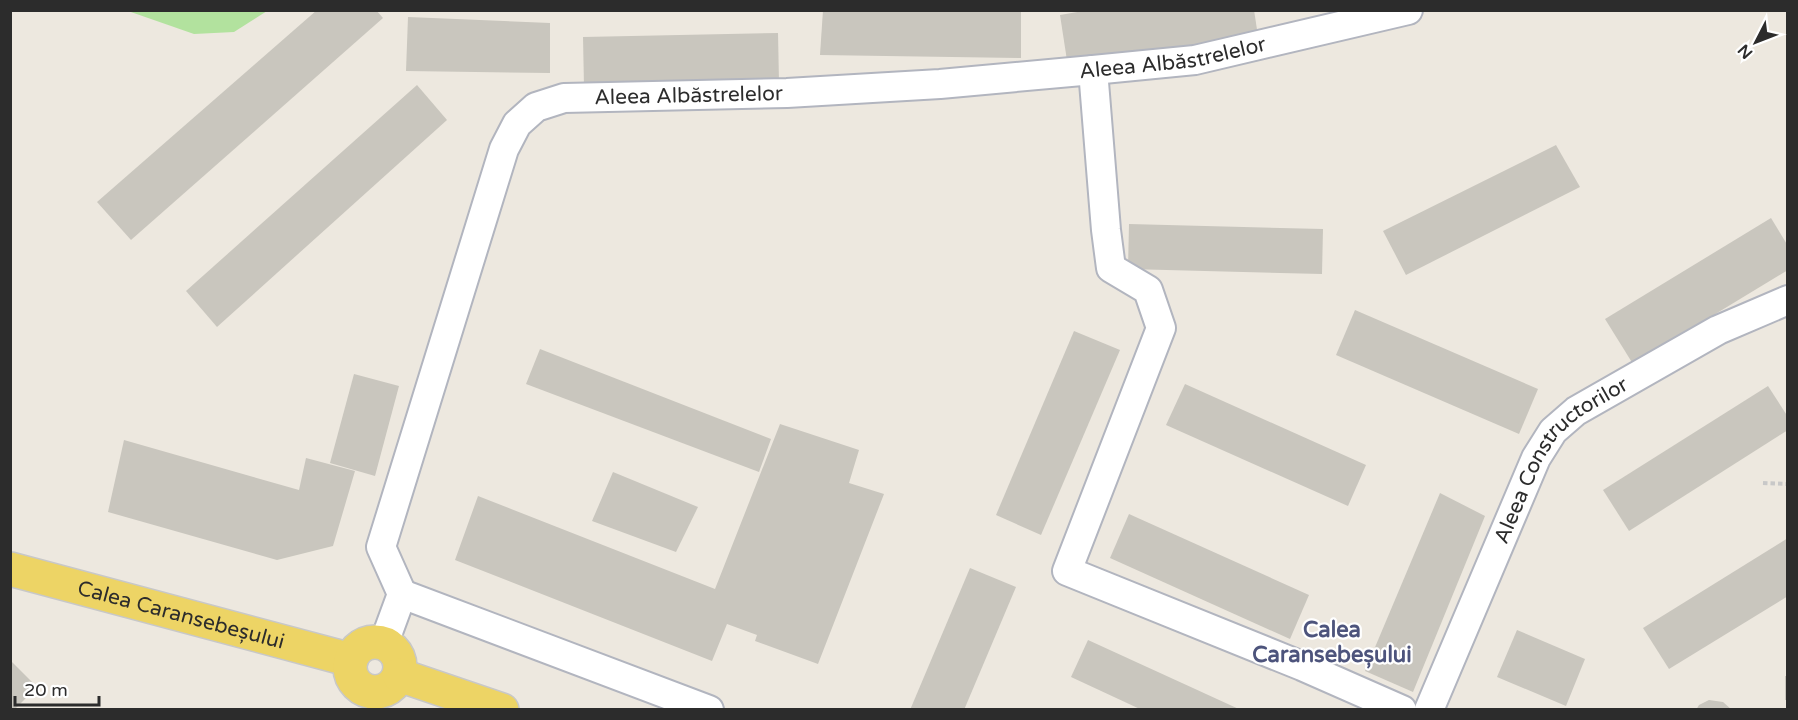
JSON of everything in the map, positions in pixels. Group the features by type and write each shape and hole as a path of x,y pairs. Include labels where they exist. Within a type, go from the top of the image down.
{"main road":[{"name":"Calea Caransebeșului","path":"10,569 351,660"},
{"path":"370,642 384,643 394,650 400,662 399,675 392,686 381,692 368,691 357,684 351,673 351,660 358,648 370,642"},
{"path":"399,675 502,710"}],"street":[{"name":"Aleea Albăstrelelor","path":"402,594 381,547 504,149 517,124 536,106 564,98 787,93 940,84 1195,60 1408,10"},
{"path":"1093,70 1111,268 1148,290 1161,328 1067,570 1302,666 1402,710"},
{"name":"Aleea Constructorilor","path":"1429,710 1536,458 1553,431 1576,411 1718,330 1788,300"},
{"path":"384,643 402,594 709,710"}],"path":[{"path":"1763,483 1788,484"}],"green space":[{"path":"267,10 234,32 194,34 128,11"}],"building":[{"path":"317,10 376,10 383,18 131,240 97,202"},
{"path":"823,10 1021,10 1021,58 820,55"},
{"path":"1089,10 1254,10 1258,36 1068,67 1060,15"},
{"path":"408,17 550,23 550,73 406,71"},
{"path":"778,33 779,82 584,87 583,37"},
{"path":"417,85 447,120 217,327 186,291"},
{"path":"1556,145 1580,187 1406,275 1383,231"},
{"path":"1771,218 1788,246 1788,270 1633,364 1605,319"},
{"path":"1129,224 1323,229 1322,274 1128,269"},
{"path":"1355,310 1538,389 1519,434 1336,355"},
{"path":"1074,331 1120,350 1041,535 996,515"},
{"path":"540,349 771,439 759,472 526,384"},
{"path":"354,374 399,386 375,476 330,463"},
{"path":"1185,384 1366,465 1348,506 1166,425"},
{"path":"1768,386 1788,417 1788,430 1629,531 1603,490"},
{"path":"780,424 859,450 849,483 884,494 818,664 755,641 757,635 727,624 712,661 455,560 478,496 715,589"},
{"path":"124,440 299,490 306,458 355,471 333,546 277,560 108,512"},
{"path":"613,472 698,507 676,552 592,521"},
{"path":"1440,493 1485,516 1413,692 1365,671"},
{"path":"1129,514 1309,595 1290,639 1110,558"},
{"path":"1788,538 1788,596 1669,669 1643,628"},
{"path":"970,568 1016,587 964,710 910,710"},
{"path":"1517,630 1585,659 1566,706 1497,677"},
{"path":"1088,640 1241,710 1142,710 1071,677"},
{"path":"10,660 37,687 14,710 10,710"},
{"path":"1785,676 1788,676 1788,700 1785,700"},
{"path":"1709,700 1723,702 1732,710 1696,710 1699,705"}],"district":[{"name":"Calea Caransebeșului","path":"1332,642"}]}
